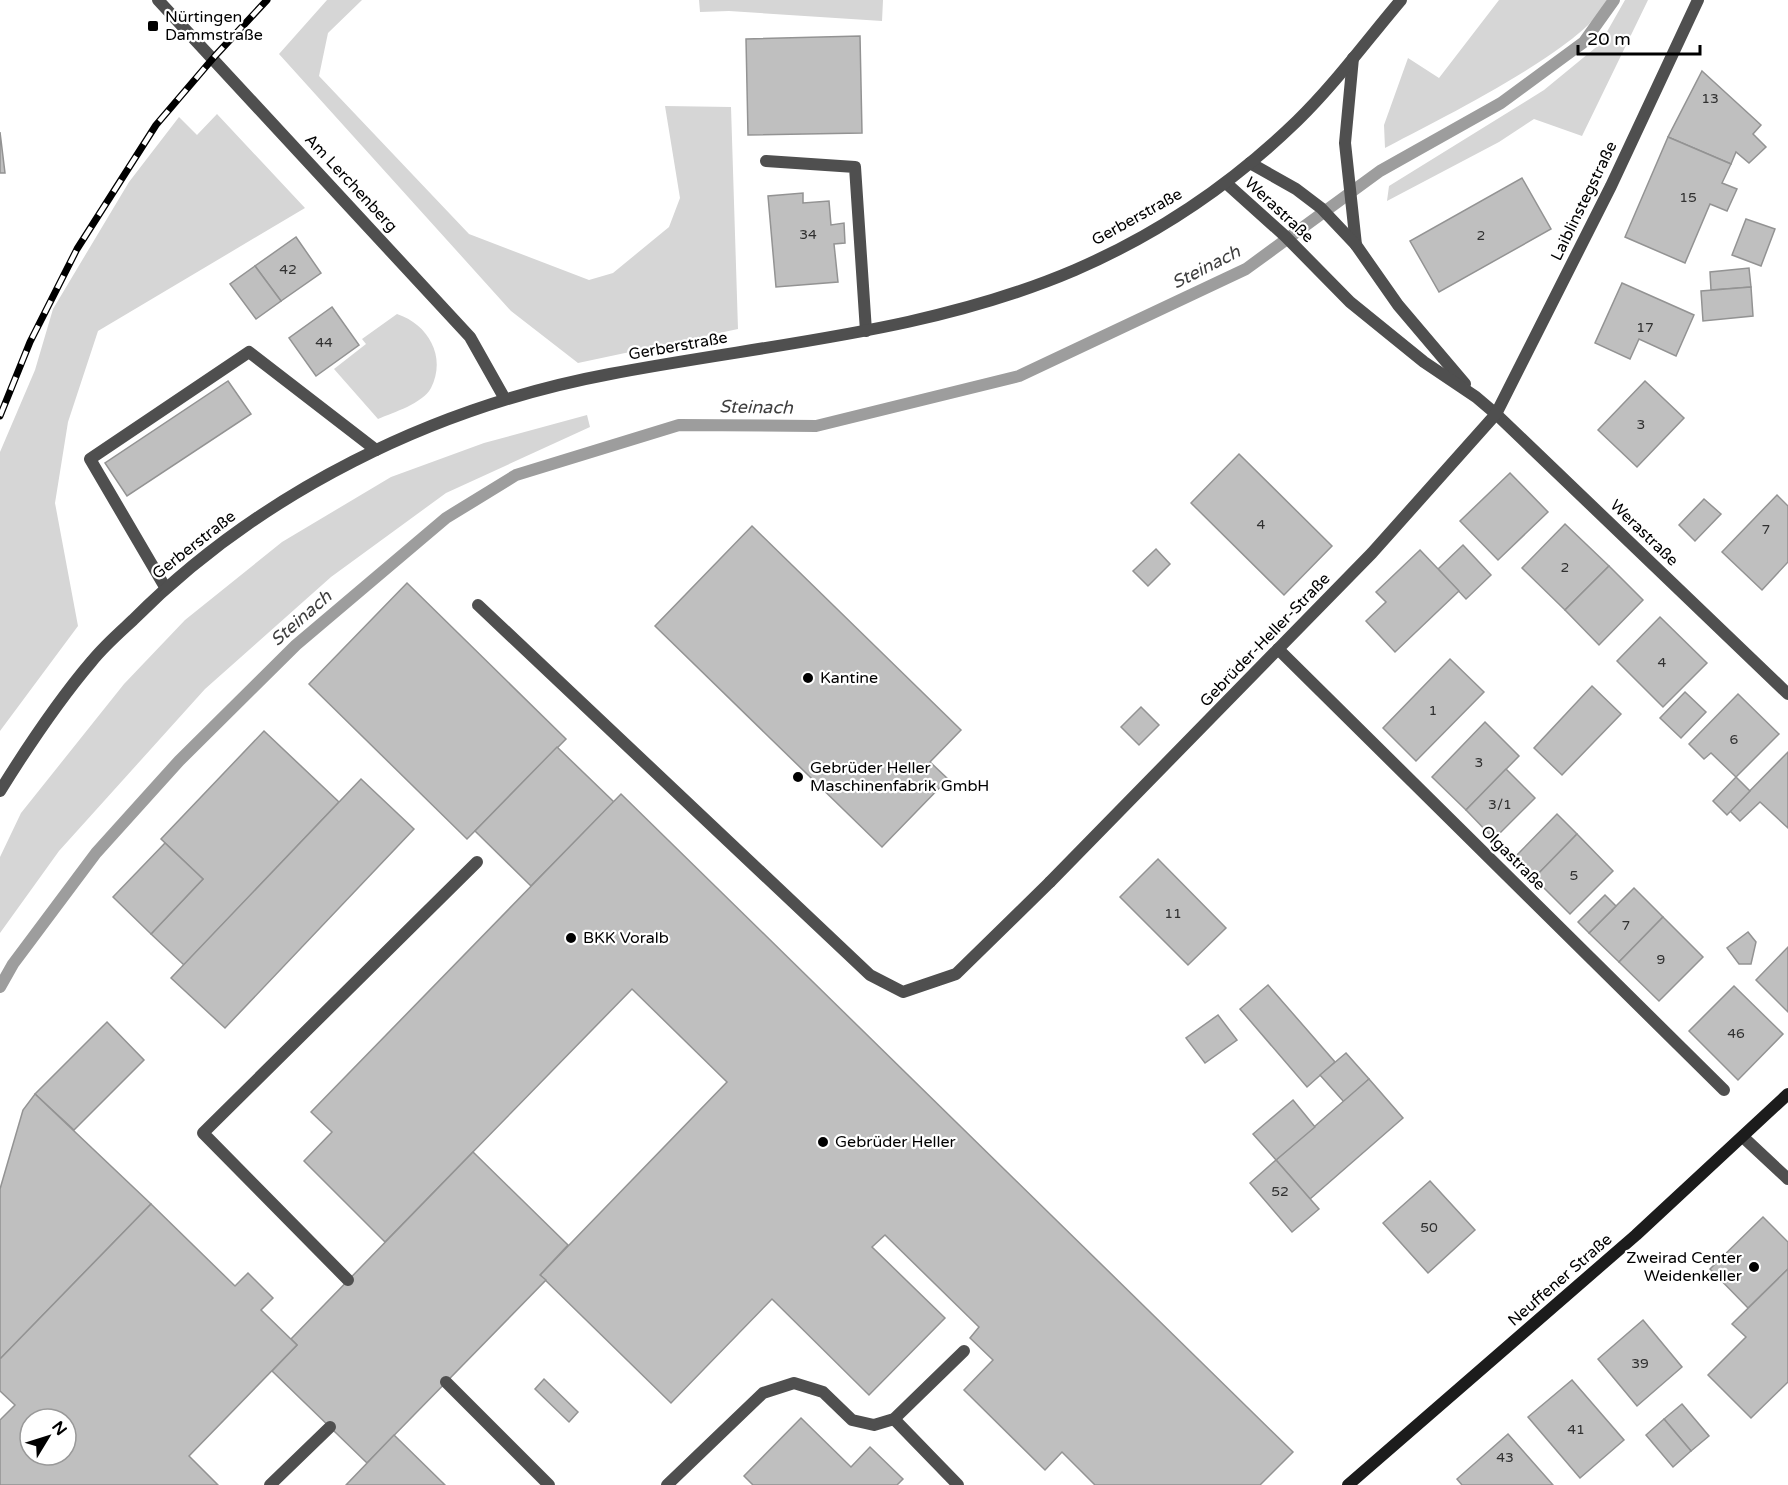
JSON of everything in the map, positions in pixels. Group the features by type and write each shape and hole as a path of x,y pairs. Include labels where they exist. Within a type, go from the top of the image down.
{"main road":[{"name":"Neuffener Straße","path":"1353,1483 1636,1236 1788,1094"}],"street":[{"name":"Am Lerchenberg","path":"158,0 470,337 505,399"},
{"name":"Gerberstraße","path":"0,791 34,737 93,659 165,587 237,529 376,450 442,421 505,399 607,374 866,331 997,301 1078,268 1165,224 1226,183 1299,119 1401,0"},
{"name":"Laiblinstegstraße","path":"1496,414 1611,186 1698,0"},
{"name":"Werastraße","path":"1353,58 1345,143 1356,244"},
{"path":"766,162 855,166 866,331"},
{"name":"Werastraße","path":"1250,163 1296,189 1322,208 1356,244 1398,305 1476,397"},
{"name":"Werastraße","path":"1226,183 1263,215 1350,302 1424,362 1476,397 1496,414 1788,694"},
{"path":"165,587 90,459 249,352 376,450"},
{"name":"Gebrüder-Heller-Straße","path":"478,604 870,975 903,992 956,974 1050,882 1372,553 1496,414"},
{"name":"Olgastraße","path":"1278,649 1724,1090"},
{"path":"348,1280 203,1133 477,861"},
{"path":"1743,1137 1788,1179"},
{"path":"667,1485 764,1392 794,1383 824,1392 852,1420 874,1425 894,1419 964,1351"},
{"path":"446,1382 549,1485"},
{"path":"894,1419 958,1485"},
{"path":"270,1485 330,1427"}],"shaded area":[{"path":"327,0 362,0 328,33 319,76 469,234 589,280 613,273 669,227 680,198 665,106 731,107 738,329 578,363 511,311 279,54"},
{"path":"699,0 883,0 882,21 729,11 700,12"},
{"path":"1499,0 1607,0 1595,19 1542,60 1507,82 1385,148 1384,125 1408,58 1439,78"},
{"path":"1625,0 1648,0 1582,136 1534,119 1499,142 1387,201 1389,186 1544,90 1600,44"},
{"path":"217,114 305,208 98,331 68,422 55,503 78,626 0,731 0,452 35,370 53,309 129,182 179,117 197,135"},
{"path":"397,314 418,325 426,334 432,343 437,365 431,388 427,394 407,407 378,419 334,369 366,344 362,339"},
{"path":"587,415 590,427 446,493 331,577 205,689 59,851 0,933 0,857 21,813 124,684 185,620 282,542 391,477 484,443"}],"building":[{"path":"860,36 862,133 748,135 746,39"},
{"path":"1702,71 1761,125 1753,134 1766,147 1749,163 1736,152 1731,164 1668,137"},
{"path":"0,132 5,173 0,173"},
{"path":"1668,137 1731,164 1722,183 1737,189 1727,211 1710,204 1685,263 1625,237"},
{"path":"1522,178 1551,229 1439,292 1410,241"},
{"path":"803,193 803,203 829,201 831,225 844,223 845,243 834,244 838,282 776,287 768,196"},
{"path":"1746,219 1775,229 1761,266 1732,255"},
{"path":"296,237 321,273 281,301 255,266"},
{"path":"255,266 281,301 256,319 230,284"},
{"path":"1749,268 1751,287 1711,290 1710,272"},
{"path":"1622,283 1694,315 1676,356 1639,339 1630,359 1595,343"},
{"path":"1751,287 1753,316 1703,321 1701,291"},
{"path":"332,307 359,345 316,376 289,338"},
{"path":"228,381 251,414 127,496 105,463"},
{"path":"1645,381 1684,418 1637,467 1598,430"},
{"path":"1239,454 1332,546 1284,595 1191,503"},
{"path":"1510,473 1548,512 1498,560 1460,521"},
{"path":"1777,495 1788,506 1788,562 1762,590 1722,552"},
{"path":"1704,499 1721,514 1695,541 1679,525"},
{"path":"1565,524 1609,566 1565,610 1522,568"},
{"name":"Kantine","path":"752,526 961,730 930,762 948,779 882,847 655,626"},
{"path":"1463,545 1491,575 1466,599 1438,569"},
{"path":"1156,549 1170,564 1148,586 1133,571"},
{"path":"1420,550 1459,591 1395,652 1366,621 1386,602 1376,592"},
{"path":"1609,566 1643,600 1599,645 1565,610"},
{"path":"407,583 566,739 467,839 309,684"},
{"path":"1660,617 1707,663 1663,707 1617,661"},
{"path":"1450,659 1484,692 1416,761 1383,728"},
{"path":"1592,686 1621,714 1562,775 1534,748"},
{"path":"1685,692 1706,712 1681,738 1660,718"},
{"path":"1738,694 1779,734 1736,777 1711,753 1704,759 1689,744"},
{"path":"1141,707 1159,725 1139,745 1121,727"},
{"path":"1485,722 1519,756 1466,810 1432,777"},
{"path":"264,731 339,802 184,965 151,934 203,879 161,839"},
{"path":"557,747 614,802 531,886 475,831"},
{"path":"1788,752 1788,828 1760,802 1740,821 1730,811"},
{"path":"1506,769 1535,798 1494,839 1466,810"},
{"path":"1736,777 1750,791 1727,815 1713,801"},
{"path":"361,779 414,829 225,1028 171,978"},
{"name":"Gebrüder Heller","path":"621,794 1293,1452 1260,1485 1095,1485 1062,1452 1045,1470 964,1390 993,1360 970,1338 979,1327 885,1235 872,1247 945,1318 869,1395 772,1299 671,1403 540,1275 727,1082 632,989 385,1242 304,1161 332,1132 311,1112"},
{"path":"1557,814 1577,834 1534,878 1514,858"},
{"path":"1577,834 1613,871 1570,914 1534,878"},
{"path":"165,843 203,879 151,934 113,897"},
{"path":"1158,859 1226,928 1188,965 1120,897"},
{"path":"1634,888 1663,917 1619,962 1589,933"},
{"path":"1605,895 1616,906 1589,933 1578,922"},
{"path":"1663,917 1703,957 1659,1001 1619,962"},
{"path":"1748,932 1756,942 1751,964 1739,964 1727,948"},
{"path":"1788,947 1788,1012 1756,980"},
{"path":"1268,985 1335,1062 1307,1087 1240,1009"},
{"path":"1734,986 1783,1034 1738,1080 1689,1031"},
{"path":"1218,1015 1237,1040 1205,1063 1186,1038"},
{"path":"107,1022 144,1060 74,1130 35,1094"},
{"path":"1346,1053 1369,1079 1344,1102 1320,1075"},
{"path":"1369,1079 1403,1118 1310,1199 1276,1160"},
{"path":"35,1094 151,1204 0,1359 0,1189 23,1110"},
{"path":"1293,1100 1315,1127 1276,1160 1253,1134"},
{"path":"473,1152 568,1245 540,1275 546,1280 367,1463 272,1371 297,1345 291,1339"},
{"path":"1276,1160 1319,1209 1292,1232 1250,1183"},
{"path":"1430,1181 1475,1230 1428,1273 1383,1223"},
{"path":"151,1204 235,1286 248,1273 273,1298 261,1310 297,1345 189,1456 218,1485 0,1485 0,1420 15,1405 0,1391 0,1359"},
{"path":"1763,1217 1788,1242 1788,1269 1748,1308 1710,1269"},
{"path":"1788,1269 1788,1382 1751,1418 1708,1375 1746,1337 1732,1324"},
{"path":"1643,1320 1682,1367 1637,1406 1598,1359"},
{"path":"544,1379 578,1412 569,1422 535,1389"},
{"path":"1572,1380 1624,1440 1580,1478 1528,1417"},
{"path":"1682,1404 1709,1436 1691,1451 1664,1419"},
{"path":"801,1418 851,1467 870,1447 903,1479 897,1485 753,1485 744,1476"},
{"path":"1664,1419 1691,1451 1673,1467 1646,1435"},
{"path":"1508,1434 1553,1485 1462,1485 1457,1479"},
{"path":"394,1435 445,1485 346,1485"}],"waterway":[{"name":"Steinach","path":"0,987 13,964 96,853 179,761 296,645 446,518 516,475 679,425 816,426 1019,376 1246,269 1380,171 1501,103 1584,42 1614,0"}],"railway":[{"path":"0,416 30,342 77,249 156,125 267,0"}],"place":[{"name":"Nürtingen Dammstraße","path":"153,26"},
{"name":"Kantine","path":"808,678"},
{"name":"Gebrüder Heller Maschinenfabrik GmbH","path":"798,777"},
{"name":"BKK Voralb","path":"571,938"},
{"name":"Gebrüder Heller","path":"823,1142"},
{"name":"Zweirad Center Weidenkeller","path":"1754,1267"}]}
